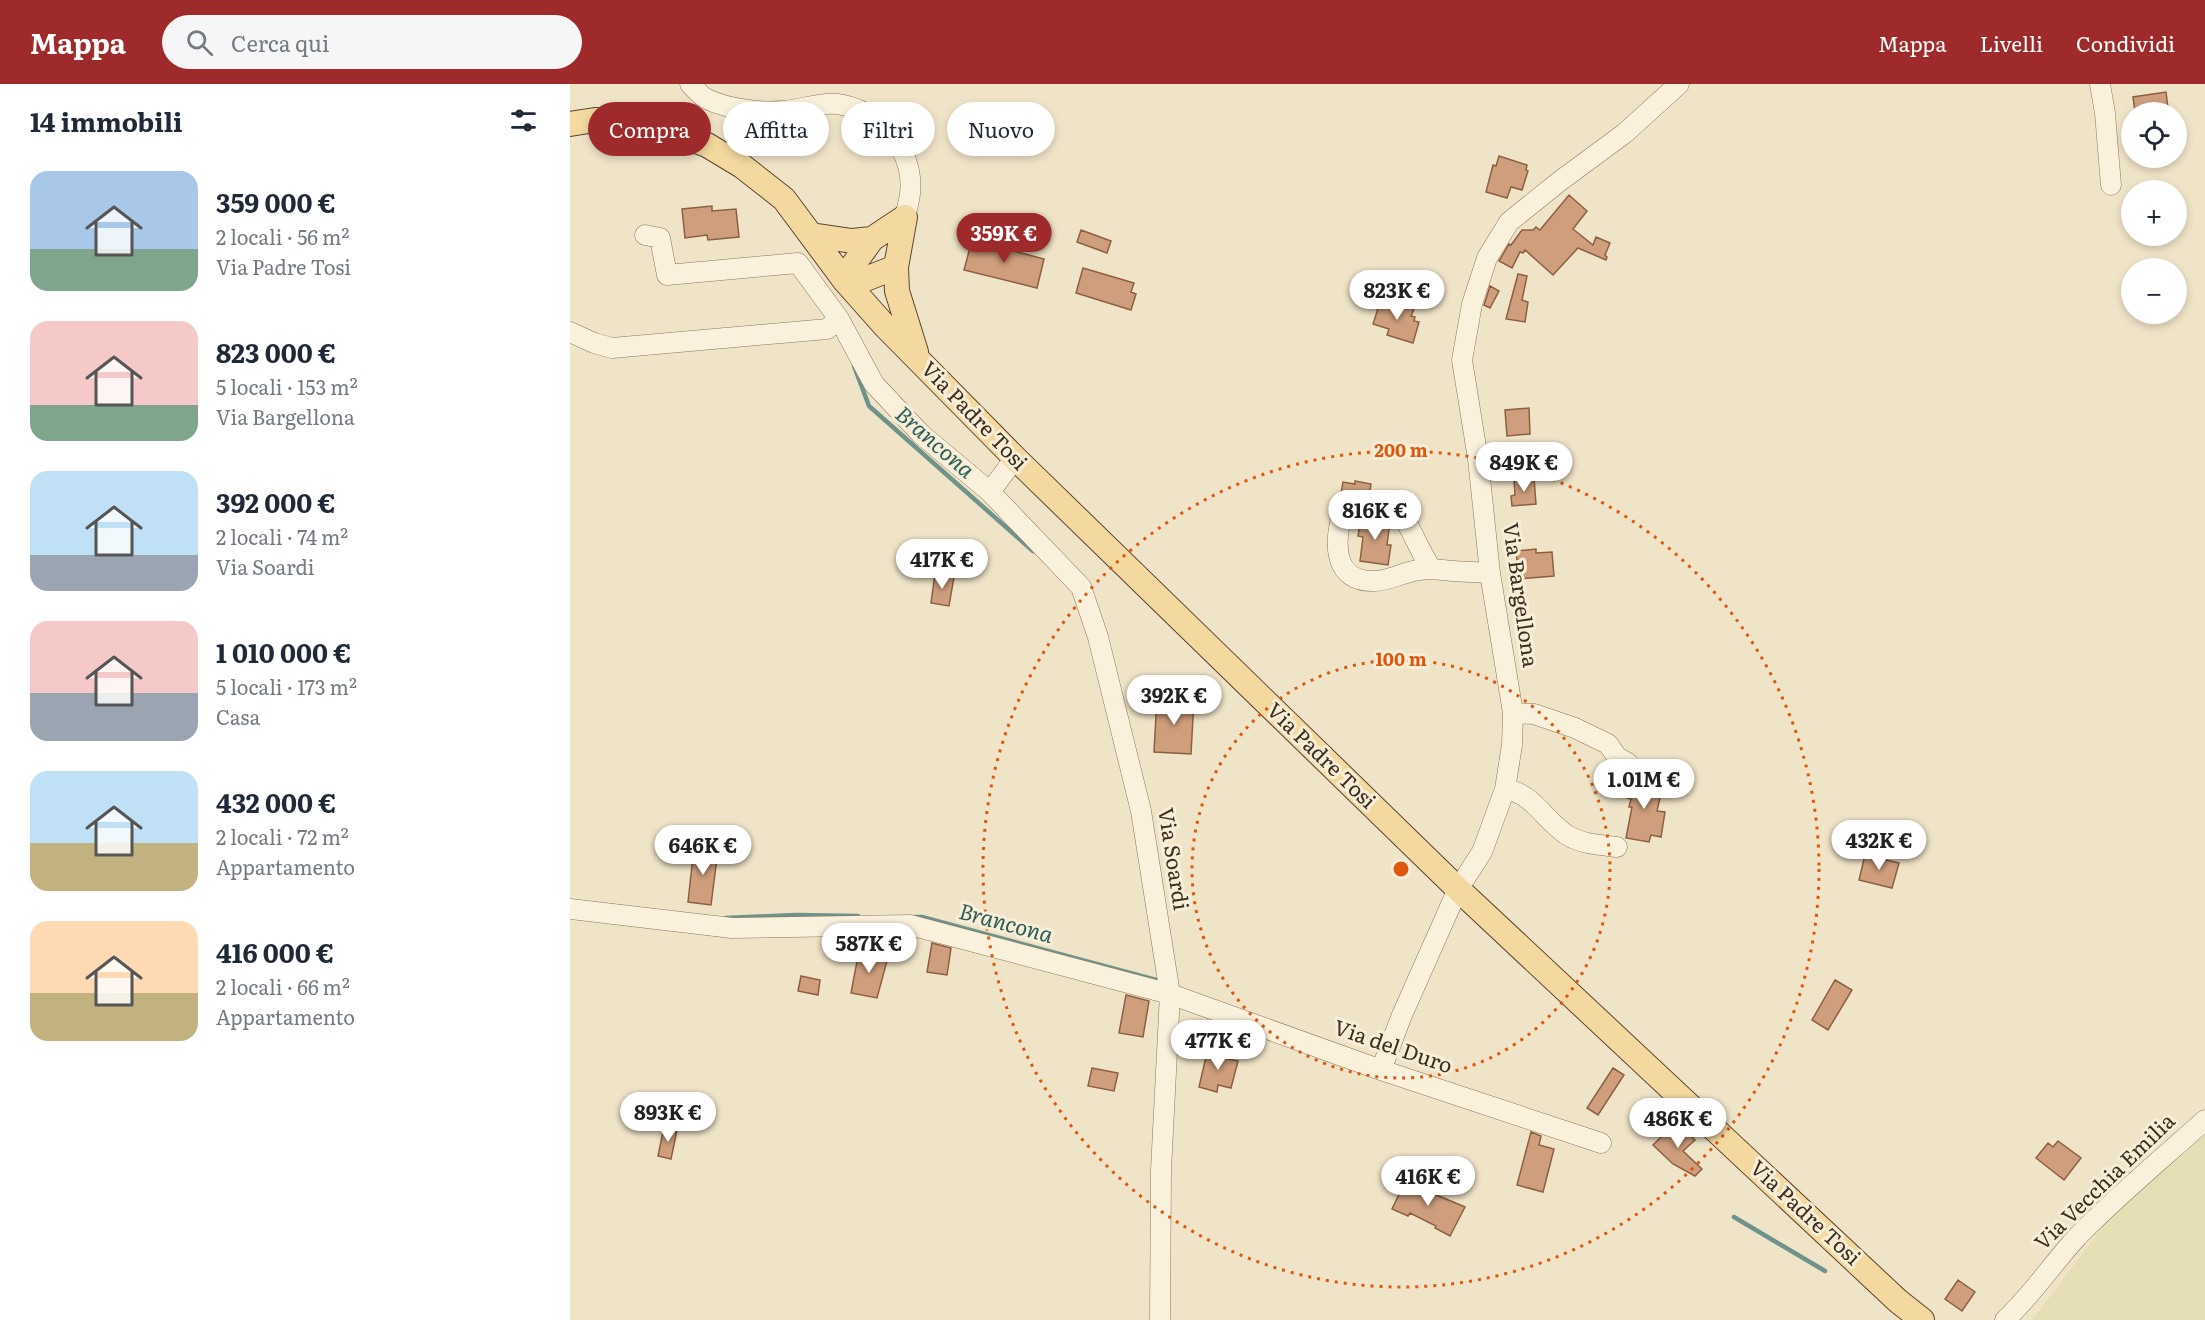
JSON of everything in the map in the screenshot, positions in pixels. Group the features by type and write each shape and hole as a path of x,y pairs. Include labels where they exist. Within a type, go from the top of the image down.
{"main road":[{"name":"Via Padre Tosi","path":"570,124 595,120 660,128 707,145 742,166 784,199 845,281 884,325 1015,458 1458,889 1905,1310 1922,1320"},
{"path":"896,267 863,280 845,281 851,268 872,239 905,217"},
{"path":"905,217 896,267 897,291 918,358"},
{"path":"811,235 852,242 872,239"}],"street":[{"path":"690,84 706,99 752,112 785,111 834,104 854,107 874,118 889,130 901,149 908,168 911,193 905,217"},
{"name":"Via Bargellona","path":"1381,1070 1402,1015 1458,889 1482,852 1504,789 1512,745 1513,713 1490,573 1478,459 1462,360 1472,304 1487,258 1509,222 1625,133 1679,84"},
{"path":"2100,84 2105,113 2111,185"},
{"name":"Via Padre Tosi","path":"645,235 660,238 667,275 798,263 839,319 874,384 921,434 990,492"},
{"path":"570,332 612,348 827,329 839,319"},
{"path":"990,492 1015,458"},
{"name":"Via Soardi","path":"990,492 1081,587 1098,637 1141,811 1170,994 1161,1170 1160,1320"},
{"path":"1431,568 1406,520 1395,508 1382,501 1359,502 1342,512 1337,530 1337,553 1342,567 1355,578 1375,581 1431,568 1490,573"},
{"path":"1513,713 1534,714 1575,728 1608,744 1617,757 1628,763"},
{"path":"1504,789 1515,790 1527,797 1569,837 1597,845 1617,847"},
{"name":"Via del Duro","path":"570,909 732,928 910,925 1170,994 1381,1070 1600,1143"},
{"name":"Via Vecchia Emilia","path":"2040,1280 2079,1236 2205,1120"},
{"path":"2005,1320 2018,1308 2040,1280"},
{"path":"2022,1320 2040,1280"}],"shaded area":[{"path":"2205,1131 2205,1320 2032,1320 2115,1211"}],"building":[{"path":"2166,92 2167,102 2134,102 2133,97"},
{"path":"1499,156 1527,165 1526,170 1528,171 1522,190 1511,187 1507,198 1486,192 1493,165 1496,166"},
{"path":"1569,195 1587,211 1573,229 1593,245 1596,237 1610,243 1605,255 1606,260 1578,248 1553,275 1525,250 1523,253 1520,252 1512,268 1499,261 1509,244 1511,245 1522,230 1533,230 1536,227 1540,230"},
{"path":"712,206 712,211 736,209 739,237 708,240 707,235 685,238 682,209"},
{"path":"1081,230 1111,241 1107,253 1077,242"},
{"path":"972,240 1044,259 1037,288 964,270"},
{"path":"1083,268 1134,283 1131,292 1136,294 1131,310 1076,293"},
{"path":"1518,274 1527,276 1522,300 1528,302 1525,322 1506,319"},
{"path":"1490,286 1499,291 1490,308 1484,305"},
{"path":"1381,299 1414,309 1411,316 1415,317 1414,321 1419,322 1413,343 1387,335 1389,329 1373,324"},
{"path":"1529,408 1530,434 1507,436 1505,410"},
{"path":"1534,478 1536,504 1512,506 1511,496 1515,495 1514,480"},
{"path":"1355,481 1371,484 1370,490 1350,496 1341,494 1343,482 1355,484"},
{"path":"1361,517 1390,521 1387,545 1391,545 1388,565 1360,561 1363,537 1358,536"},
{"path":"1536,549 1536,553 1552,552 1554,576 1519,579 1516,551"},
{"path":"935,574 954,577 949,606 931,603"},
{"path":"1157,697 1194,699 1191,754 1154,752"},
{"path":"1631,775 1654,780 1652,787 1662,789 1657,811 1665,812 1661,837 1651,835 1649,842 1626,838 1632,807 1629,807 1631,799 1627,798"},
{"path":"694,847 718,850 711,905 688,902"},
{"path":"1865,855 1899,863 1892,888 1859,880"},
{"path":"828,938 853,938 852,949 827,948"},
{"path":"932,943 951,948 947,975 927,972"},
{"path":"859,951 888,957 877,998 851,993"},
{"path":"801,976 820,980 818,995 798,991"},
{"path":"1835,980 1852,990 1828,1030 1812,1020"},
{"path":"1126,995 1149,1001 1143,1037 1119,1033"},
{"path":"1208,1048 1226,1052 1224,1058 1238,1061 1231,1088 1218,1085 1217,1092 1199,1087"},
{"path":"1092,1068 1118,1073 1114,1091 1088,1086"},
{"path":"1613,1068 1624,1075 1598,1115 1587,1108"},
{"path":"1676,1122 1695,1140 1683,1151 1702,1169 1695,1176 1673,1164 1653,1145"},
{"path":"664,1127 677,1130 671,1159 658,1156"},
{"path":"1531,1132 1541,1136 1539,1145 1554,1149 1543,1192 1517,1185"},
{"path":"2058,1141 2081,1158 2064,1180 2036,1158 2048,1143 2053,1147"},
{"path":"1407,1178 1423,1186 1422,1189 1465,1207 1450,1236 1410,1213 1408,1216 1392,1209"},
{"path":"1958,1280 1975,1292 1962,1311 1945,1299"}],"waterway":[{"name":"Brancona","path":"854,366 869,406 1033,551"},
{"name":"Brancona","path":"726,918 796,915 858,916"},
{"name":"Brancona","path":"915,917 1160,981 1160,979"},
{"name":"Brancona","path":"1734,1217 1825,1271"}]}
